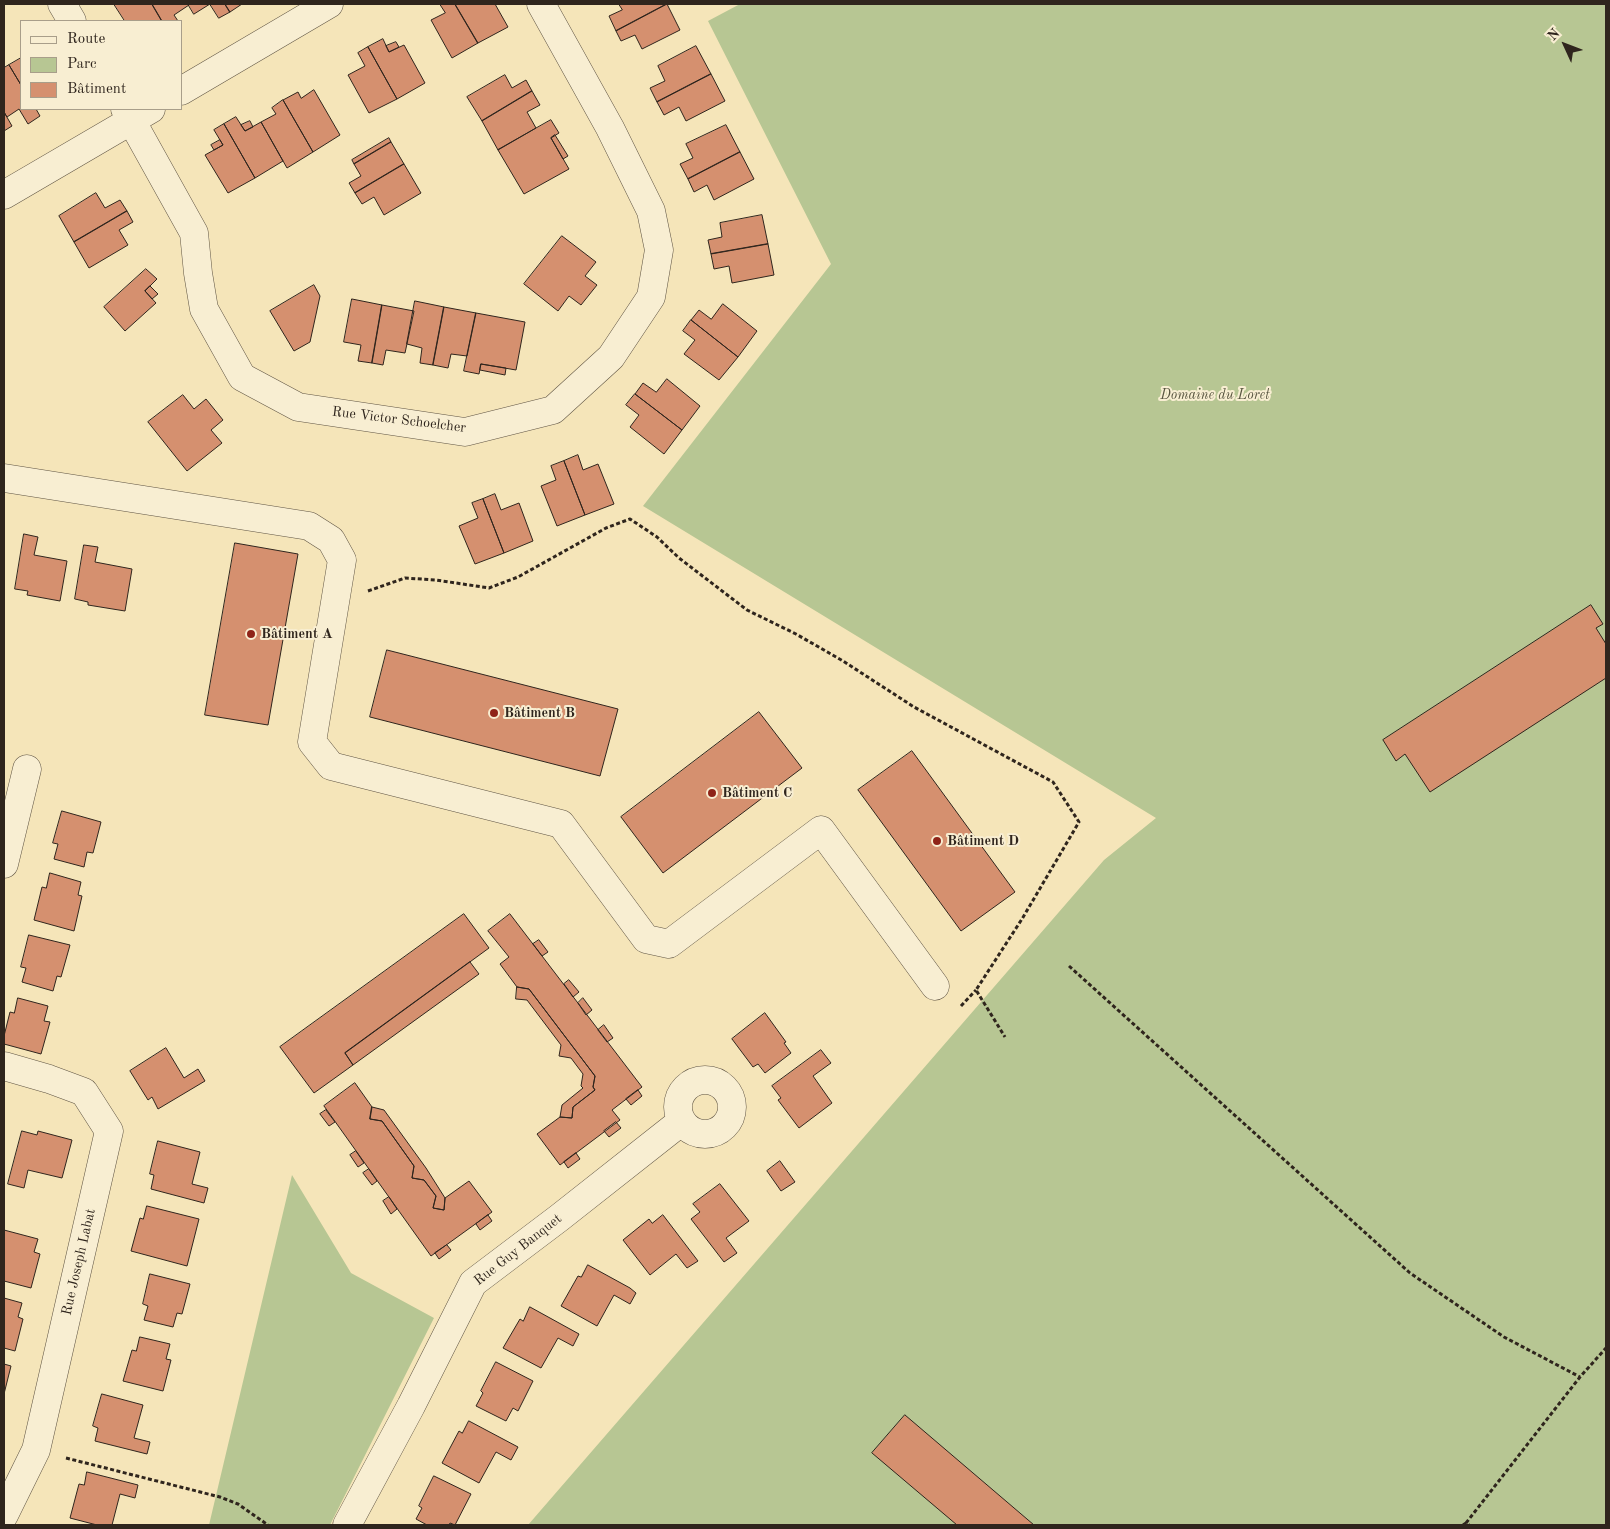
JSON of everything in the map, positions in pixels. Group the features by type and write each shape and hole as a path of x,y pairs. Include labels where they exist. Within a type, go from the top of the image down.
{"street":[{"path":"62,4 71,20"},
{"path":"182,90 329,4"},
{"name":"Rue Victor Schoelcher","path":"136,113 194,233 204,309 242,377 298,407 465,432 553,410 611,357 651,296 659,250 651,211 610,128 541,4"},
{"path":"4,195 136,113"},
{"path":"4,478 309,526 331,540 342,560 312,742 332,766 561,824 646,940 669,944 821,830 935,986"},
{"path":"4,864 27,769"},
{"name":"Rue Joseph Labat","path":"4,1066 49,1078 84,1092 109,1130 36,1450 4,1515"},
{"name":"Rue Guy Banquet","path":"347,1525 473,1283 682,1121"}],"path":[{"path":"338,586 367,591 406,578 436,580 489,588 518,577 606,528 630,519 657,537 679,558 747,610 796,634 843,661 914,707 1052,782 1079,822 1022,919 976,990 1005,1037"},
{"path":"1069,966 1410,1272 1504,1337 1580,1377"},
{"path":"1466,1524 1580,1377 1606,1348"},
{"path":"36,1450 220,1498 238,1504 268,1525"}],"green space":[{"name":"Domaine du Loret","path":"740,4 1606,4 1606,1525 528,1525 1104,860 1156,818 643,506 831,264 708,21"},
{"path":"292,1175 351,1273 434,1318 330,1525 209,1525"}],"building":[{"path":"114,4 152,4 161,20 124,20"},
{"path":"152,4 189,5 174,15 177,20 161,20"},
{"path":"188,4 210,4 194,14"},
{"path":"210,4 225,4 230,12 219,18"},
{"path":"225,4 242,4 230,12"},
{"path":"440,4 455,4 478,43 452,58 431,20 445,13"},
{"path":"455,4 495,4 508,27 478,43"},
{"path":"619,4 667,4 616,31 609,16 622,10"},
{"path":"667,4 680,30 642,49 635,35 621,41 616,31"},
{"path":"383,39 389,52 404,45 425,83 397,99 368,47"},
{"path":"396,42 399,47 389,52 386,46"},
{"path":"696,46 711,74 657,102 650,88 665,81 658,66"},
{"path":"368,47 397,99 369,113 348,75 365,66 358,53"},
{"path":"20,59 20,83 9,65"},
{"path":"9,65 20,83 20,110 37,110 40,116 28,124 19,109 7,117 4,112 4,68"},
{"path":"711,74 725,101 686,121 679,107 664,115 657,102"},
{"path":"505,75 512,88 526,80 532,91 482,121 467,97"},
{"path":"314,90 340,135 313,152 283,100 298,92 301,98"},
{"path":"532,91 540,105 527,112 536,128 498,150 482,121"},
{"path":"283,100 313,152 287,168 261,122 276,114 272,108"},
{"path":"4,112 12,126 4,131"},
{"path":"236,117 245,131 261,122 283,161 255,178 224,124"},
{"path":"551,120 559,133 551,138 569,169 524,194 498,150"},
{"path":"250,121 253,127 245,131 241,125"},
{"path":"224,124 255,178 228,193 205,155 223,145 214,130"},
{"path":"726,125 740,152 688,179 680,164 693,158 686,144"},
{"path":"555,135 568,156 563,159 551,138"},
{"path":"389,138 391,142 354,164 352,160"},
{"path":"220,140 223,145 214,150 211,145"},
{"path":"391,142 404,164 355,193 349,183 361,176 354,164"},
{"path":"740,152 754,179 714,200 707,185 694,192 688,179"},
{"path":"404,164 421,193 384,215 374,197 362,204 355,193"},
{"path":"96,193 105,208 120,200 127,211 74,242 59,216"},
{"path":"127,211 133,222 119,230 128,245 89,268 74,242"},
{"path":"762,215 768,244 711,254 708,240 722,237 720,223"},
{"path":"562,236 596,262 585,276 597,285 581,305 569,296 558,311 524,284"},
{"path":"768,244 774,275 732,283 729,266 714,269 711,254"},
{"path":"146,269 157,279 145,291 156,303 125,331 104,307"},
{"path":"314,285 320,296 310,342 294,351 270,311"},
{"path":"150,286 158,294 152,299 145,291"},
{"path":"352,299 382,305 372,363 358,361 361,345 344,342"},
{"path":"415,301 444,307 433,365 420,363 422,348 407,344"},
{"path":"723,304 757,331 738,357 691,320 699,310 711,319"},
{"path":"382,305 414,311 405,353 386,350 383,365 372,363"},
{"path":"444,307 476,313 467,356 451,354 448,368 433,365"},
{"path":"476,313 525,322 516,370 481,364 479,374 464,371"},
{"path":"691,320 738,357 719,380 684,354 695,340 683,331"},
{"path":"481,364 506,368 505,375 480,370"},
{"path":"667,379 700,406 682,430 635,394 643,383 656,392"},
{"path":"635,394 682,430 664,454 630,427 639,415 626,405"},
{"path":"183,395 194,409 206,399 223,420 211,430 222,443 187,471 148,422"},
{"path":"578,455 583,470 598,464 614,504 585,515 564,461"},
{"path":"564,461 585,515 557,526 541,486 556,480 551,466"},
{"path":"495,494 501,510 519,503 533,541 504,553 483,499"},
{"path":"483,499 504,553 475,564 459,526 478,518 472,503"},
{"path":"24,534 38,537 34,555 67,561 60,601 27,595 28,591 15,589"},
{"name":"Bâtiment A","path":"235,543 298,554 268,725 205,715"},
{"path":"84,545 98,547 95,562 132,569 125,611 88,605 88,602 75,599"},
{"path":"1591,605 1603,624 1596,628 1606,644 1606,678 1430,792 1405,754 1396,761 1383,740"},
{"name":"Bâtiment B","path":"387,650 618,709 600,776 370,717"},
{"name":"Bâtiment C","path":"759,712 802,768 663,873 621,817"},
{"name":"Bâtiment D","path":"912,751 1015,892 961,931 858,790"},
{"path":"62,811 101,822 93,853 87,852 84,867 54,859 58,844 53,843"},
{"path":"50,873 81,882 78,895 82,896 74,931 34,920 42,887 46,888"},
{"path":"464,914 489,948 345,1053 353,1065 314,1093 280,1047"},
{"path":"510,914 642,1087 612,1110 620,1120 560,1165 537,1134 560,1117 572,1118 573,1107 595,1090 593,1087 595,1076 529,989 517,987 500,964 509,957 488,931"},
{"path":"29,935 70,945 61,977 57,976 53,991 22,982 26,968 21,967"},
{"path":"539,940 548,952 542,956 533,944"},
{"path":"470,962 479,974 353,1065 345,1053"},
{"path":"569,980 579,992 573,997 564,984"},
{"path":"517,987 529,989 595,1076 593,1087 595,1090 573,1107 572,1118 560,1117 562,1105 583,1088 581,1086 583,1074 571,1058 559,1056 561,1045 527,1000 516,999"},
{"path":"18,998 48,1006 44,1021 50,1022 41,1054 4,1044 10,1012 14,1013"},
{"path":"583,998 592,1010 586,1015 578,1003"},
{"path":"765,1013 786,1042 784,1043 791,1053 765,1073 758,1064 753,1067 732,1039"},
{"path":"604,1025 613,1038 607,1042 598,1030"},
{"path":"166,1048 184,1078 198,1069 205,1081 158,1109 152,1097 148,1100 130,1071"},
{"path":"821,1050 831,1063 813,1076 832,1103 799,1128 778,1100 781,1098 772,1086"},
{"path":"355,1083 372,1107 370,1119 382,1121 414,1166 412,1178 424,1180 436,1196 433,1208 444,1210 445,1198 469,1181 492,1212 431,1256 324,1106"},
{"path":"638,1090 642,1096 631,1105 626,1099"},
{"path":"372,1107 384,1110 426,1168 445,1198 444,1210 433,1208 436,1196 424,1180 412,1178 414,1166 382,1121 370,1119"},
{"path":"326,1110 335,1122 329,1126 320,1114"},
{"path":"616,1122 621,1128 609,1137 604,1131"},
{"path":"22,1131 37,1135 38,1131 72,1140 62,1178 28,1170 24,1188 8,1184"},
{"path":"158,1141 200,1152 192,1184 208,1188 204,1203 151,1189 154,1175 150,1174"},
{"path":"356,1151 364,1163 358,1167 350,1155"},
{"path":"576,1153 580,1159 568,1168 564,1162"},
{"path":"780,1161 795,1182 781,1191 767,1171"},
{"path":"369,1169 377,1181 372,1185 363,1173"},
{"path":"720,1184 749,1221 726,1238 737,1253 724,1262 691,1219 700,1212 693,1204"},
{"path":"389,1197 397,1209 391,1214 383,1201"},
{"path":"147,1206 199,1219 187,1266 131,1251 140,1218 143,1219"},
{"path":"488,1215 492,1221 480,1230 476,1224"},
{"path":"663,1215 698,1261 687,1268 676,1254 650,1275 623,1240 649,1219 652,1223"},
{"path":"4,1230 38,1239 34,1252 40,1254 31,1288 4,1281"},
{"path":"447,1245 451,1250 439,1259 435,1253"},
{"path":"588,1265 636,1293 630,1304 614,1295 597,1326 561,1306 578,1276 581,1277"},
{"path":"150,1274 190,1284 182,1314 177,1313 173,1327 144,1320 148,1306 143,1304"},
{"path":"4,1298 22,1303 18,1317 23,1319 15,1351 4,1348"},
{"path":"530,1307 579,1334 573,1346 558,1338 541,1368 503,1348 520,1319 523,1321"},
{"path":"140,1337 170,1344 166,1359 171,1360 163,1391 123,1381 132,1350 136,1351"},
{"path":"496,1362 533,1381 518,1411 513,1408 506,1421 476,1406 483,1393 481,1391"},
{"path":"4,1364 11,1366 4,1394"},
{"path":"102,1394 143,1405 134,1438 150,1442 147,1454 95,1441 98,1428 93,1426"},
{"path":"905,1415 1034,1525 957,1525 872,1453"},
{"path":"469,1421 518,1447 511,1460 496,1452 479,1483 442,1463 459,1431 462,1433"},
{"path":"87,1472 138,1485 135,1498 120,1494 112,1525 97,1525 70,1518 79,1484 84,1485"},
{"path":"434,1476 471,1494 455,1525 450,1523 449,1525 427,1525 416,1519 422,1508 419,1506"}],"place":[{"name":"Bâtiment A","path":"251,634"},
{"name":"Bâtiment B","path":"494,713"},
{"name":"Bâtiment C","path":"712,793"},
{"name":"Bâtiment D","path":"937,841"}]}
